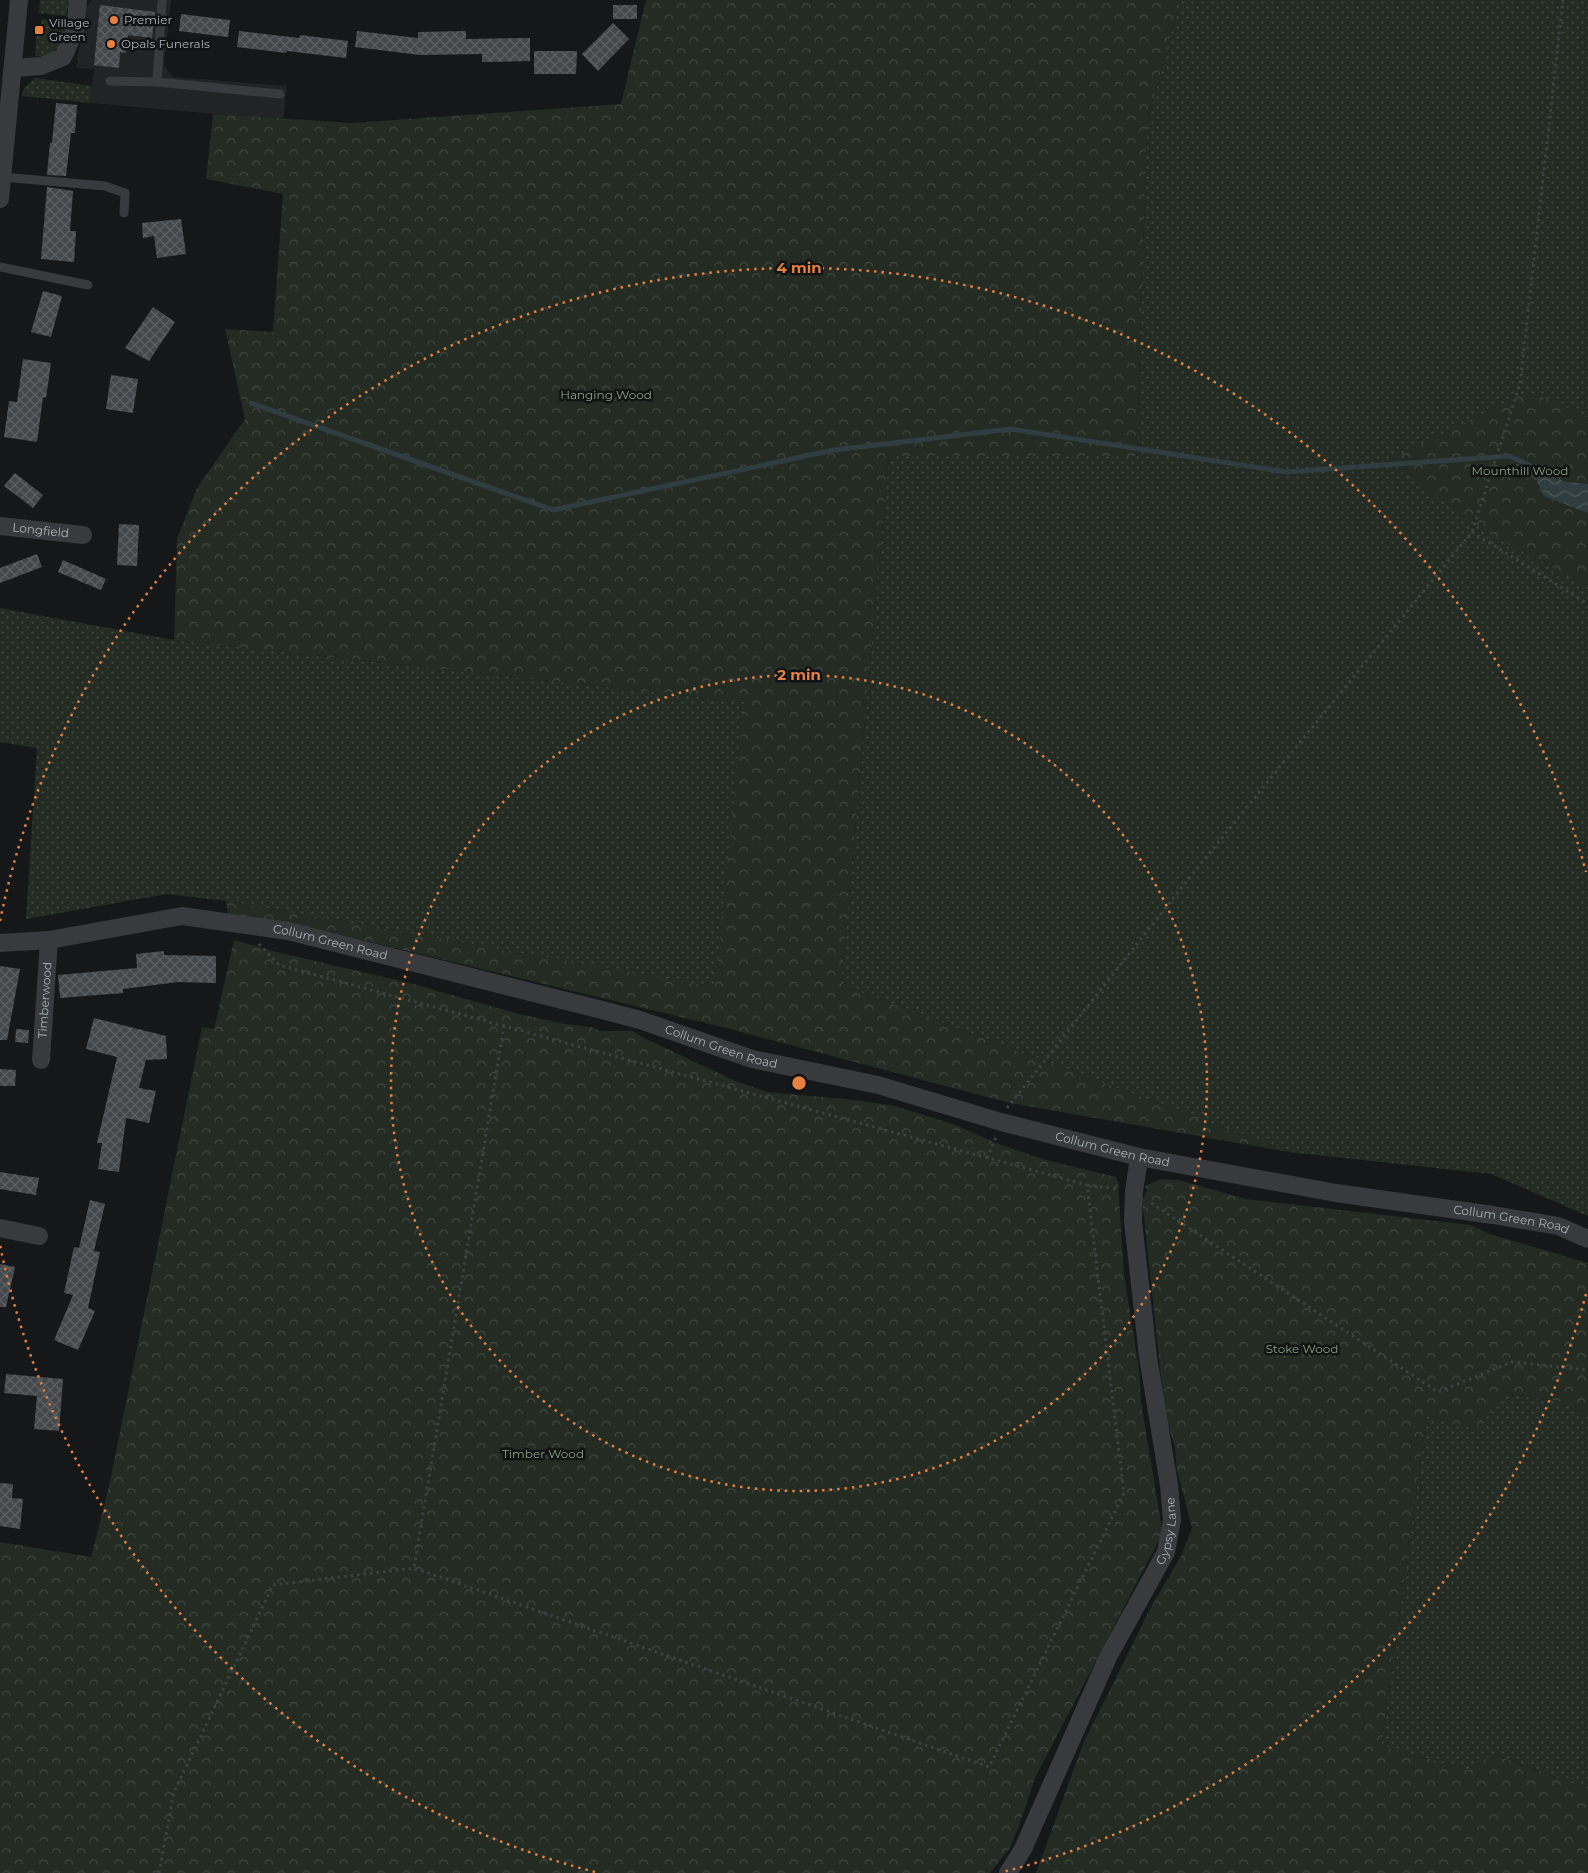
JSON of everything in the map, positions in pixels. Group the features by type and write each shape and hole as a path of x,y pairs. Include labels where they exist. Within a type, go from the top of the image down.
{"street":[{"path":"0,199 19,0"},
{"path":"13,68 41,66 63,57 76,30 78,0"},
{"name":"Longfield","path":"0,526 83,535"},
{"name":"Collum Green Road","path":"0,944 49,940 182,916 288,932 596,1008 640,1020 752,1059 878,1085 1001,1122 1139,1157 1336,1193 1558,1226 1588,1239"},
{"name":"Timberwood","path":"41,1060 49,940"},
{"name":"Gypsy Lane","path":"1008,1873 1023,1849 1108,1657 1166,1552 1172,1520 1170,1485 1148,1357 1132,1221 1139,1157"},
{"path":"0,1228 39,1236"}],"lane":[{"path":"157,82 162,0"},
{"path":"110,81 157,82 280,94"},
{"path":"2,178 105,186 125,193 124,213"},
{"path":"0,267 88,286"}],"path":[{"path":"987,1158 1006,1109 1184,885 1472,532 1520,384 1563,0"},
{"path":"1472,532 1588,604"},
{"path":"239,924 279,965 1088,1185 1134,1192 1438,1392 1512,1362 1588,1370"},
{"path":"414,1568 504,1026"},
{"path":"159,1873 174,1792 273,1585 414,1568 989,1767 1124,1493 1088,1185"}],"shaded area":[{"path":"92,0 171,0 164,66 174,77 287,86 283,120 90,103 94,69 76,68 86,7"}],"green space":[{"path":"40,0 69,0 66,16 39,13"},
{"name":"Hanging Wood","path":"646,0 1180,0 1147,123 1137,456 889,456 841,985 1289,1152 1010,1103 726,1028 292,923 228,916 226,901 715,987 744,702 174,640 177,539 197,488 245,419 225,329 273,332 283,194 206,179 213,114 352,123 621,104"},
{"path":"1180,0 1588,0 1588,1216 1491,1174 1289,1152 841,985 889,456 1137,456 1147,123"},
{"path":"42,19 65,21 64,35 62,41 52,52 44,56 35,56 37,27 41,27"},
{"path":"35,78 92,86 90,103 22,96 24,88"},
{"name":"Mounthill Wood","path":"1528,391 1588,417 1588,587 1491,535 1387,462"},
{"path":"0,608 174,640 745,702 716,988 226,901 167,894 26,919 37,748 0,742"},
{"name":"Timber Wood","path":"234,940 280,953 406,982 519,1014 565,1024 591,1027 600,1031 633,1031 733,1080 767,1092 855,1100 895,1106 953,1124 996,1143 1046,1160 1116,1177 1118,1182 1124,1274 1139,1369 1141,1402 1162,1529 1159,1540 1035,1778 1010,1848 990,1873 0,1873 0,1542 91,1557 109,1486 202,1027 214,1029"},
{"name":"Stoke Wood","path":"1161,1179 1178,1180 1246,1199 1471,1225 1490,1234 1588,1263 1588,1416 1558,1401 1505,1393 1477,1429 1427,1416 1381,1746 1468,1770 1493,1754 1588,1789 1588,1873 1036,1873 1083,1744 1151,1607 1181,1556 1192,1528 1177,1471 1175,1448 1165,1414 1143,1208 1143,1199 1147,1190 1145,1186"},
{"path":"1504,1393 1558,1401 1588,1416 1588,1789 1494,1754 1468,1770 1381,1746 1427,1416 1477,1429"}],"water":[{"path":"1532,471 1567,482 1588,484 1588,513 1544,496"}],"building":[{"path":"100,5 155,12 152,38 128,35 126,53 120,52 119,68 94,65"},
{"path":"613,5 637,5 637,19 613,19"},
{"path":"181,14 230,20 228,37 179,31"},
{"path":"613,23 629,39 598,71 582,54"},
{"path":"239,31 299,38 300,35 348,41 346,58 237,47"},
{"path":"357,31 418,38 418,32 466,31 466,39 530,38 530,61 482,62 482,54 420,55 355,47"},
{"path":"534,51 577,51 576,74 534,74"},
{"path":"56,103 77,105 75,133 71,133 66,176 47,175"},
{"path":"47,187 73,191 70,231 76,231 74,262 41,259"},
{"path":"181,219 186,254 157,258 154,236 143,238 142,223"},
{"path":"43,291 62,296 51,337 31,332"},
{"path":"153,307 175,322 149,361 125,348"},
{"path":"23,359 51,363 46,398 43,397 37,442 4,437 9,401 17,402"},
{"path":"111,375 138,379 133,413 106,409"},
{"path":"15,473 43,495 33,508 4,486"},
{"path":"119,524 139,525 137,566 117,565"},
{"path":"37,554 42,567 0,583 0,568"},
{"path":"63,560 106,579 101,590 58,572"},
{"path":"164,951 164,955 216,956 216,983 178,982 123,989 123,993 60,998 58,975 137,968 136,954"},
{"path":"0,966 20,969 7,1040 0,1040"},
{"path":"94,1018 166,1036 167,1059 146,1060 139,1088 156,1091 149,1123 126,1118 119,1172 98,1169 102,1143 97,1143 117,1057 86,1049"},
{"path":"16,1029 29,1030 28,1043 15,1042"},
{"path":"0,1069 16,1070 15,1086 0,1086"},
{"path":"0,1172 39,1178 36,1195 0,1189"},
{"path":"90,1200 105,1204 94,1251 100,1252 88,1308 95,1311 78,1350 54,1340 73,1295 64,1293 74,1247 79,1248"},
{"path":"0,1264 15,1267 6,1307 0,1307"},
{"path":"6,1374 63,1379 59,1431 34,1429 37,1396 4,1393"},
{"path":"0,1483 13,1484 12,1498 23,1499 20,1529 0,1526"}],"waterway":[{"path":"251,403 553,510 834,450 1011,429 1286,472 1509,456 1545,472"}],"place":[{"name":"Premier","path":"114,20"},
{"name":"Village Green","path":"39,30"},
{"name":"Opals Funerals","path":"111,44"}]}
